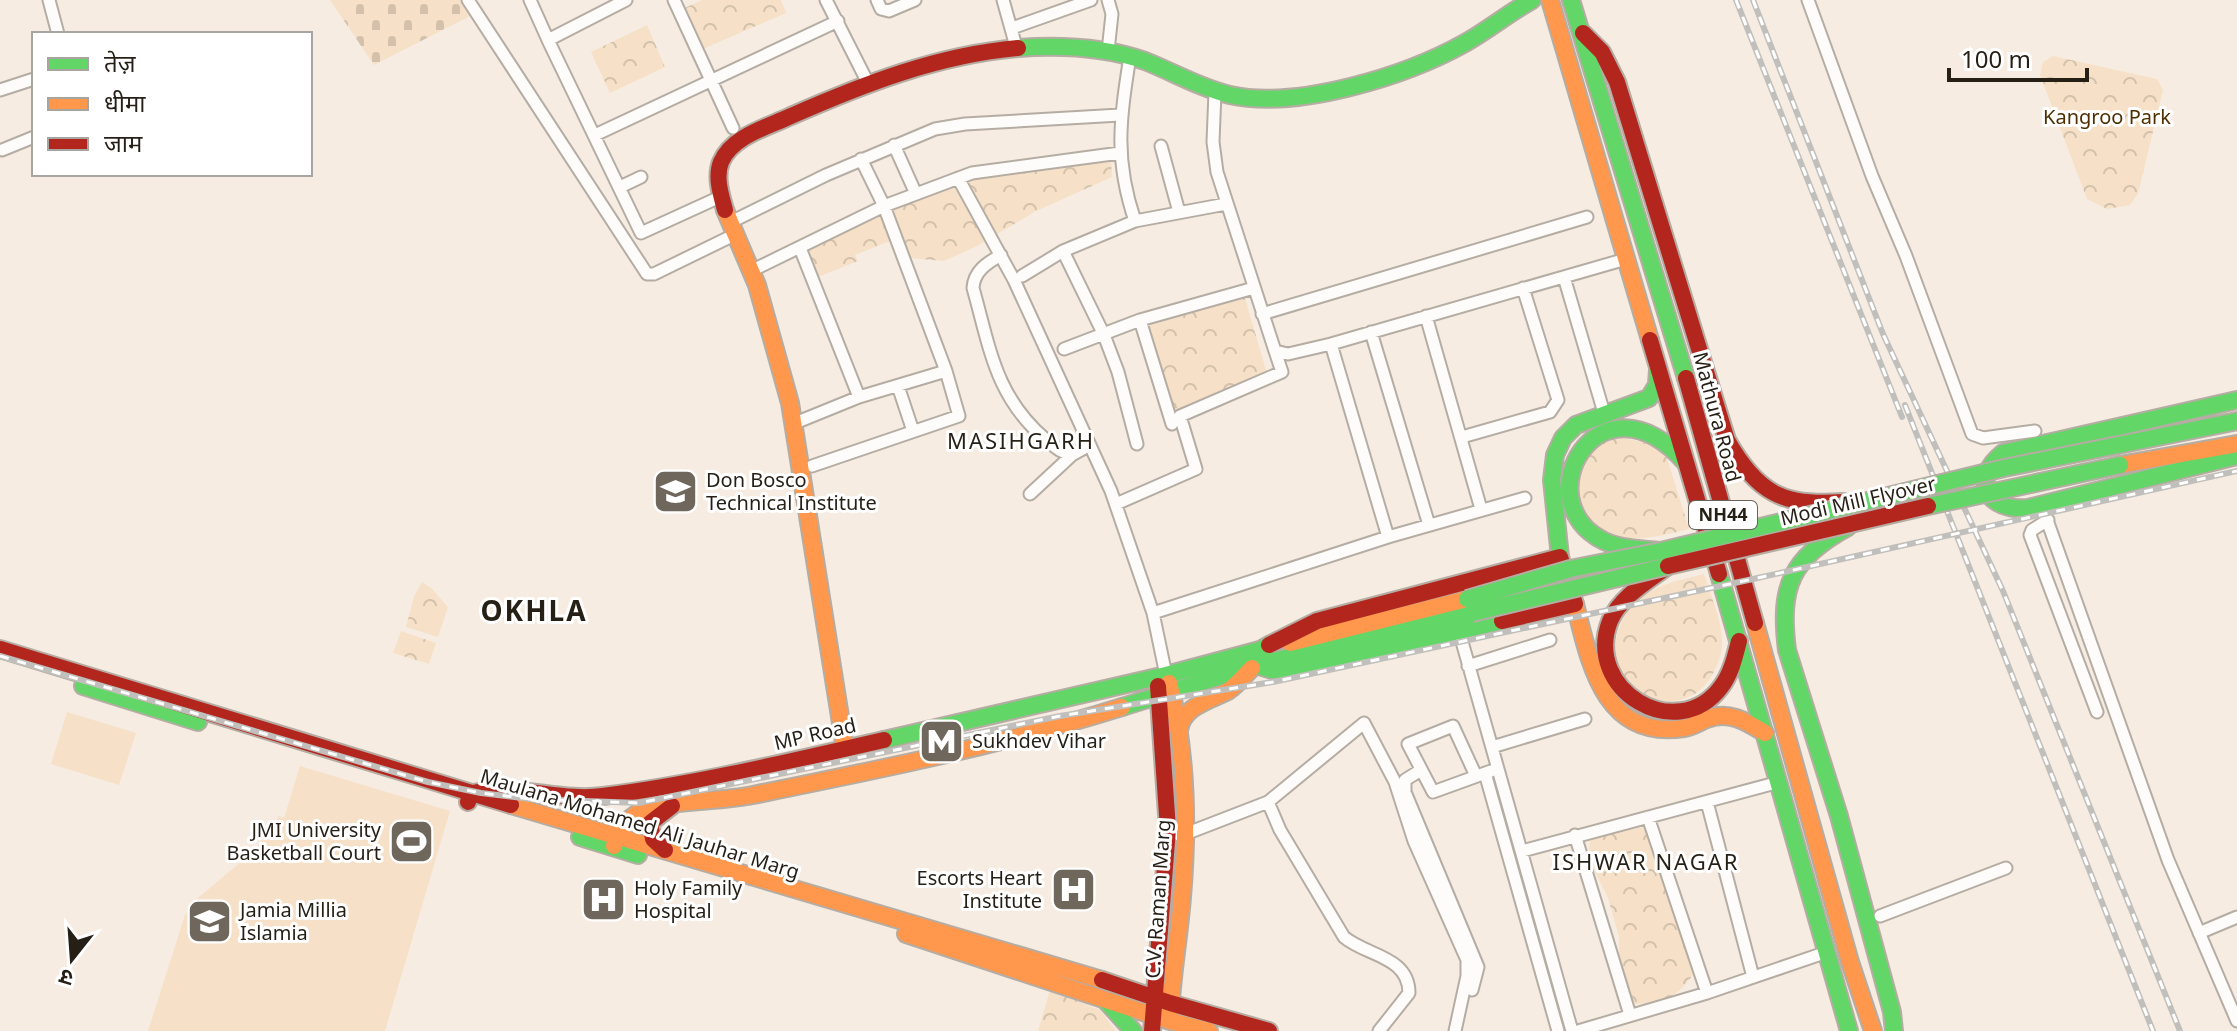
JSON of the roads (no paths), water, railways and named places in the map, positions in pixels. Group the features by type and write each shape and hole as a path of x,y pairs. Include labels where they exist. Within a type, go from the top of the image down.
{"main road":[{"path":"845,748 795,423 752,271 722,196 719,170 723,157 732,148 763,130 868,83 940,62 1017,50 1070,46 1130,56 1215,92 1262,98 1382,79 1424,64 1465,43 1532,0"},
{"name":"Mathura Road","path":"1550,0 1688,465 1849,1031"},
{"name":"Mathura Road","path":"1571,0 1662,294 1842,934 1873,1031"},
{"path":"1580,28 1602,52 1617,82 1727,440 1739,464 1765,490 1788,502 1827,504 1871,499"},
{"path":"1658,366 1657,385 1649,398 1576,425 1563,438 1555,455 1552,480 1560,557 1597,684 1608,701 1622,714 1639,723 1667,729 1686,727 1714,716 1727,716 1741,719 1765,733"},
{"path":"2237,400 2003,453 1993,459 1984,479 1986,490 2001,506 2045,513 2237,456"},
{"name":"Modi Mill Flyover","path":"1665,559 1871,499 2004,468 2237,421"},
{"path":"1688,465 1657,436 1632,427 1601,434 1583,447 1572,466 1568,487 1577,518 1592,534 1611,544 1665,559 1611,619 1604,647 1605,661 1617,688 1627,698 1653,711 1682,712 1708,700 1718,690 1732,665 1739,641"},
{"name":"Modi Mill Flyover","path":"1258,657 1315,644 1570,569 1665,559 2017,485 2237,444"},
{"path":"1862,520 1824,539 1799,562 1785,591 1782,624 1787,650 1839,816 1892,1012 1894,1031"},
{"path":"1101,714 1163,685 1258,657 1317,621 1560,557"},
{"path":"1258,657 1272,670 1289,671 1575,604"},
{"name":"Maulana Mohamed Ali Jauhar Marg","path":"0,649 113,690"},
{"path":"615,842 629,819 648,808 748,796 976,749 1130,706 1171,731 1197,705 1231,689 1258,657"},
{"name":"Maulana Mohamed Ali Jauhar Marg","path":"0,660 113,690 615,842 1102,997 1157,1011 1269,1031"},
{"name":"MP Road","path":"469,798 488,789 599,797 616,795 747,771 969,718 1163,685"},
{"name":"C.V. Raman Marg","path":"1163,685 1171,731 1182,898 1157,1011 1170,1026"},
{"path":"616,795 629,819"},
{"path":"673,855 652,841 649,833 650,823 657,815 676,803"},
{"name":"Maulana Mohamed Ali Jauhar Marg","path":"615,842 673,855 1143,992 1157,1011"},
{"path":"1102,997 1133,1031"},
{"path":"1170,1026 1209,1031"}],"street":[{"path":"49,0 57,32"},
{"path":"468,0 647,274 654,274 861,159 935,129 965,124 1120,115"},
{"path":"530,0 642,233 722,196"},
{"path":"548,40 624,0"},
{"path":"674,0 733,128"},
{"path":"826,0 868,83"},
{"path":"877,0 881,9 889,11 915,0"},
{"path":"1003,0 1017,50"},
{"path":"1012,28 1091,0"},
{"path":"1108,0 1112,14 1108,51"},
{"path":"1808,0 1972,434 1983,438 2035,431"},
{"path":"595,135 838,21"},
{"path":"1130,56 1120,115 1120,153 1126,194 1135,221"},
{"path":"0,90 32,80"},
{"path":"1116,504 1196,469 1180,416 1282,372 1226,204 1213,142 1215,92"},
{"path":"1,148 32,138"},
{"path":"894,145 916,194"},
{"path":"1161,146 1179,212"},
{"path":"759,267 884,206 972,173 1120,153"},
{"path":"812,466 959,416 946,371 884,206 861,159"},
{"path":"620,187 641,177"},
{"path":"958,178 1001,255 1116,504 1153,613 1163,685"},
{"path":"1022,276 1063,251 1135,221 1226,204"},
{"path":"1262,314 1587,217"},
{"path":"800,248 859,397"},
{"path":"1063,251 1104,335 1118,372 1137,444"},
{"path":"1001,255 979,270 973,288 998,378 1030,426 1058,450 1072,455"},
{"path":"1275,351 1288,354 1331,344 1626,259"},
{"path":"1564,277 1604,413"},
{"path":"1064,349 1140,320 1254,288"},
{"path":"1462,437 1550,412 1557,404 1523,288"},
{"path":"1426,316 1481,509"},
{"path":"1140,320 1172,424"},
{"path":"1371,332 1429,525"},
{"path":"1331,344 1388,537"},
{"path":"795,423 859,397 946,371"},
{"path":"898,386 913,431"},
{"path":"1030,494 1072,455 1090,445"},
{"path":"1153,613 1388,537 1525,498"},
{"path":"2045,513 2168,860 2237,1021"},
{"path":"2045,513 2030,535 2097,710 2113,703"},
{"path":"1459,631 1575,1031 1707,993 1827,952"},
{"path":"1468,666 1550,640"},
{"path":"1492,747 1585,719"},
{"path":"1176,836 1268,802 1364,723 1395,782 1414,841 1467,960 1467,976 1455,1031"},
{"path":"1498,769 1480,774 1433,792 1408,744 1453,726 1480,774 1558,1031"},
{"path":"1421,770 1405,780 1405,792 1478,967 1462,1031"},
{"path":"1522,851 1779,782"},
{"path":"1268,802 1280,830 1311,877 1344,937 1353,945 1396,965 1408,980 1409,993 1379,1031"},
{"path":"1707,802 1753,977"},
{"path":"1648,817 1707,993"},
{"path":"1575,835 1630,1015"},
{"path":"1880,916 2006,868"},
{"path":"2199,933 2237,917"}],"railway":[{"path":"1736,0 1902,417"},
{"path":"1753,0 1883,334 2003,591 2180,1031"},
{"path":"1905,405 2153,1031"},
{"path":"0,656 428,782 531,799 639,803 1060,716 1273,682 2237,471"}],"place":[{"name":"Don Bosco Technical Institute","path":"675,492"},
{"name":"Sukhdev Vihar","path":"941,741"},
{"name":"JMI University Basketball Court","path":"412,841"},
{"name":"Escorts Heart Institute","path":"1073,890"},
{"name":"Holy Family Hospital","path":"603,900"},
{"name":"Jamia Millia Islamia","path":"209,921"}],"district":[{"name":"MASIHGARH","path":"1021,441"},
{"name":"OKHLA","path":"534,611"},
{"name":"ISHWAR NAGAR","path":"1646,862"}],"park label":[{"name":"Kangroo Park","path":"2107,117"}]}
